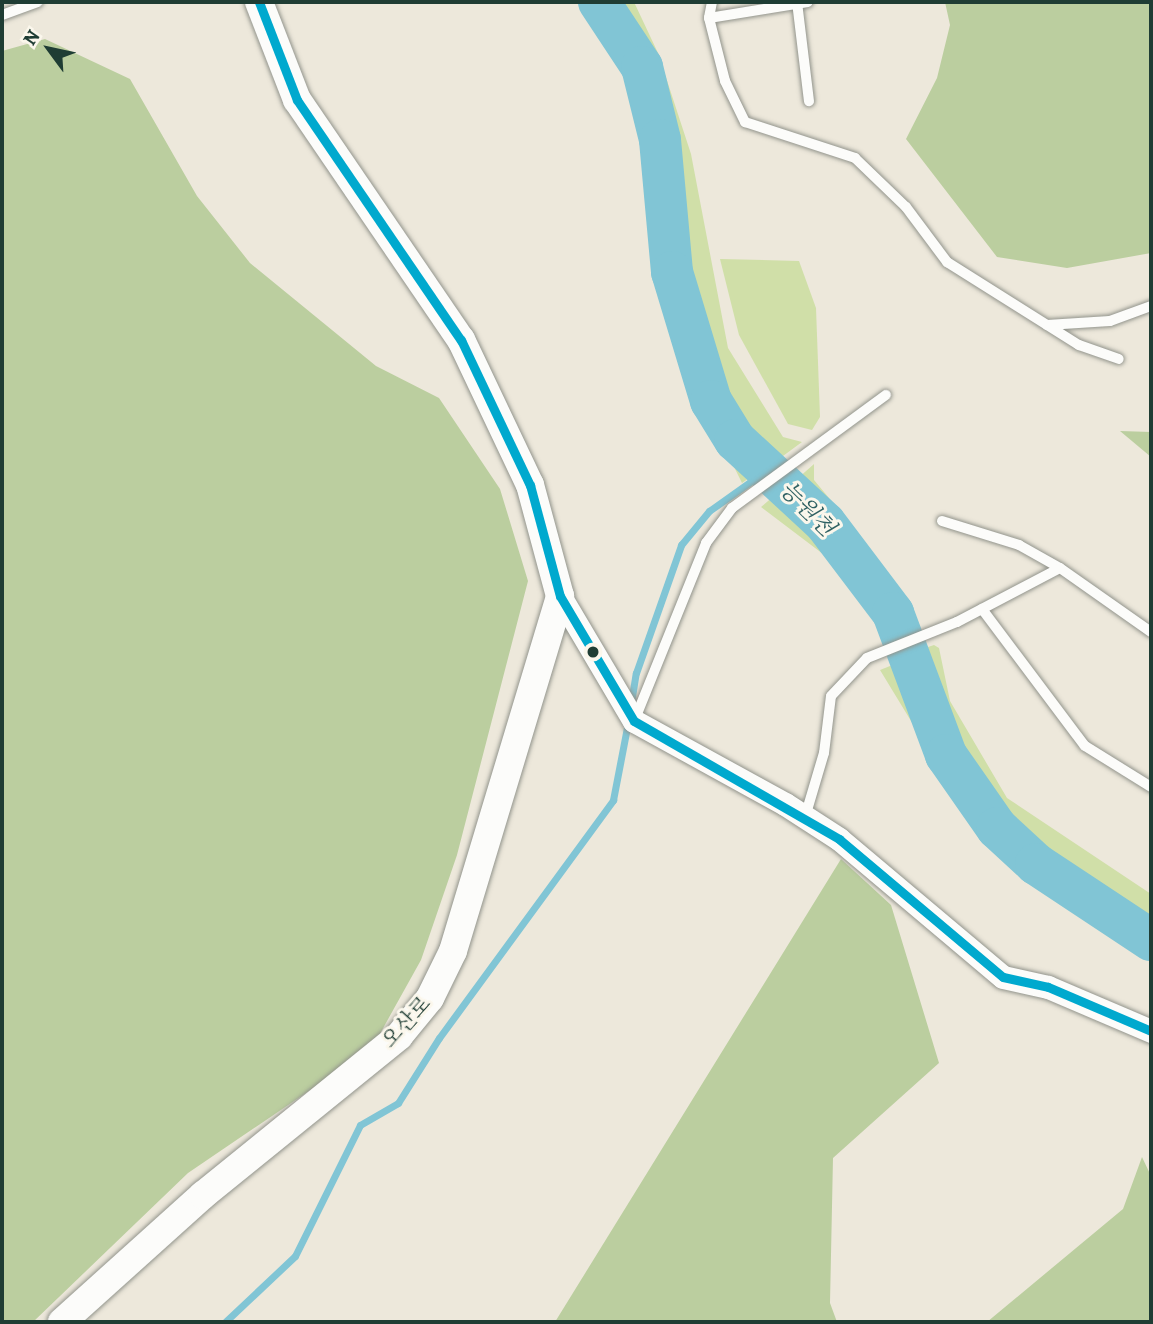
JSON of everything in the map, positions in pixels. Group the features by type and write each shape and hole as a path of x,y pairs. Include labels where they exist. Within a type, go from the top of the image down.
{"street":[{"path":"259,2 296,100 461,340 530,485 560,596 633,721 805,817 839,839 1003,977 1048,987 1151,1031"},
{"name":"오산로","path":"62,1322 203,1195 399,1037 430,998 453,951 560,596"}],"lane":[{"path":"2,15 38,2"},
{"path":"712,2 709,18 725,81 745,122 855,158 906,207 947,262 1080,345 1119,359"},
{"path":"709,18 801,2 809,101"},
{"path":"1047,325 1110,321 1151,306"},
{"path":"633,721 706,543 732,508 832,432 886,395"},
{"path":"942,521 1018,545 1060,568 1151,632"},
{"path":"805,817 824,752 831,696 867,657 957,622 1060,568"},
{"path":"982,608 1085,746 1151,787"}],"green space":[{"path":"588,2 598,2 640,67 658,141 671,272 708,403 733,442 762,469 742,483 703,404 668,275 655,145 637,69"},
{"path":"608,2 634,2 658,53 691,154 728,348 783,437 802,442 768,467 718,403 679,272 666,141 647,63"},
{"path":"945,2 1151,2 1151,253 1067,268 997,257 906,139 937,78 950,25"},
{"path":"45,39 130,79 197,196 250,263 376,366 439,398 500,489 528,581 457,855 421,960 372,1048 188,1173 33,1322 2,1322 2,51"},
{"path":"720,259 799,261 816,308 820,417 812,430 788,424 739,335"},
{"path":"1120,431 1151,432 1151,457"},
{"path":"814,464 814,480 834,504 854,546 903,606 913,627 902,630 827,522 788,487"},
{"path":"783,488 823,525 891,615 897,634 882,638 871,605 850,582 823,554 761,507"},
{"path":"934,645 939,648 950,701 1007,798 1151,894 1151,935 1040,861 998,824 951,755 910,653"},
{"path":"905,660 942,754 996,832 1036,868 1098,903 1151,942 1151,947 1090,904 1056,889 986,829 939,767 880,670"},
{"path":"841,859 891,905 939,1063 833,1158 830,1303 837,1322 555,1322"},
{"path":"1142,1157 1151,1176 1151,1322 987,1322 1123,1209"}],"waterway":[{"name":"능원천","path":"599,2 642,67 660,140 672,272 711,401 735,440 825,523 893,613 946,755 997,828 1036,864 1151,940"},
{"path":"631,703 636,673 681,545 709,511 767,470"},
{"path":"225,1322 295,1256 360,1125 398,1103 439,1038 613,800 628,722"}],"transit line":[{"path":"259,2 297,100 461,340 530,485 560,596 634,721 839,839 1003,977 1048,987 1151,1031"}]}
